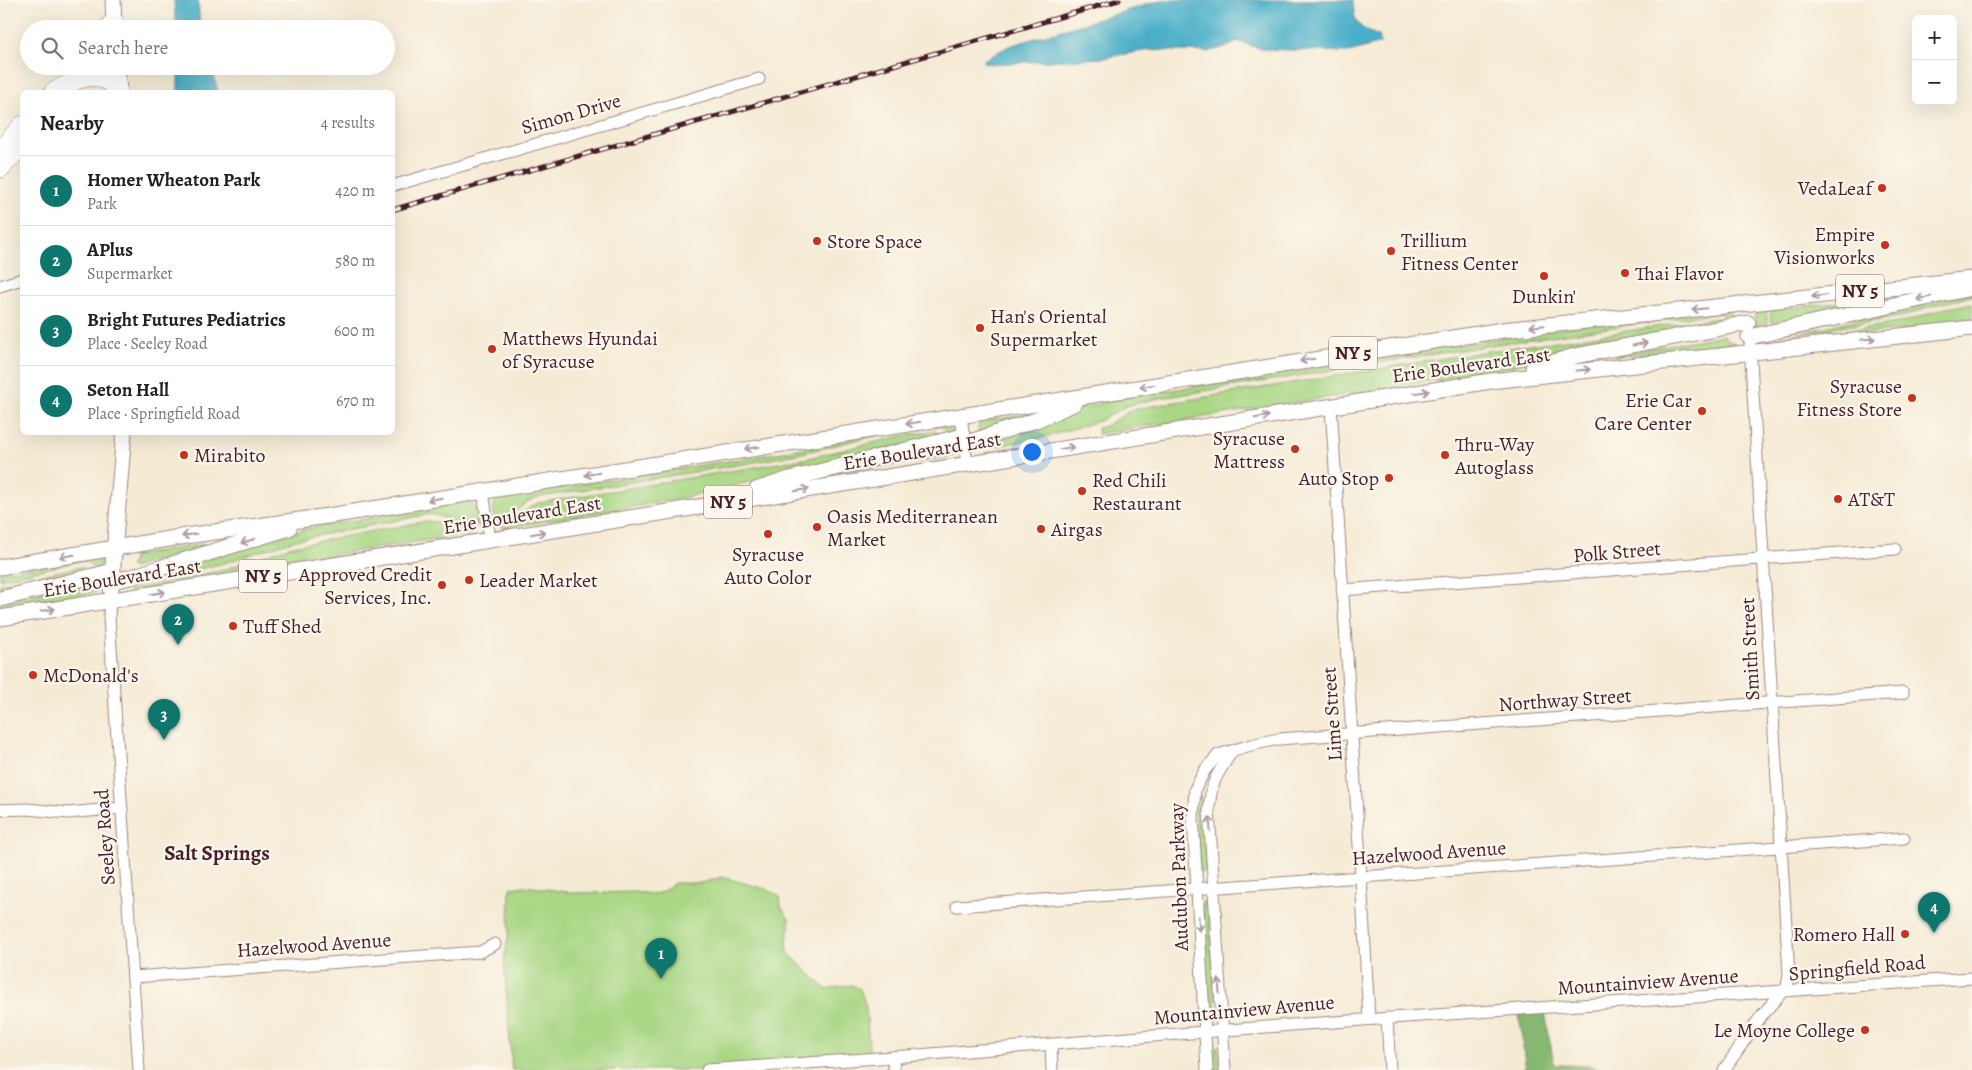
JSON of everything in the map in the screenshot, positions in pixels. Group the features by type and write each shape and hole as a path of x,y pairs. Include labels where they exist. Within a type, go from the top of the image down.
{"highway":[{"path":"54,90 66,75"},
{"path":"56,90 76,79 92,77 101,79 117,90"},
{"path":"0,150 20,127"},
{"path":"0,169 20,148"}],"main road":[{"path":"112,20 113,0"},
{"path":"117,75 119,90"},
{"name":"Erie Boulevard East","path":"0,567 193,535 328,516 1503,330 1972,279"},
{"path":"1491,381 1575,356 1749,337 1972,287"},
{"name":"Erie Boulevard East","path":"0,618 1491,381 1749,337 1972,328"},
{"path":"709,505 790,479 964,440 1036,420 1095,394"},
{"path":"110,601 124,435"},
{"path":"0,599 206,555 328,516"}],"street":[{"name":"Simon Drive","path":"395,185 759,79"},
{"path":"0,286 20,280"},
{"name":"Smith Street","path":"1747,304 1789,974 1787,987 1783,992"},
{"name":"Lime Street","path":"1331,406 1369,1019"},
{"path":"961,415 967,464"},
{"path":"483,491 490,540"},
{"name":"Polk Street","path":"1342,590 1594,573 1763,558 1895,549"},
{"name":"Seeley Road","path":"110,601 108,617 139,1070"},
{"name":"Northway Street","path":"1231,753 1251,745 1279,739 1904,693"},
{"name":"Audubon Parkway","path":"1207,1070 1193,816 1195,789 1199,780 1218,755 1231,753"},
{"name":"Audubon Parkway","path":"1225,1070 1209,810 1211,788 1231,753"},
{"path":"1199,780 1211,788"},
{"path":"0,810 27,809 68,814 122,808"},
{"name":"Hazelwood Avenue","path":"957,906 1904,838"},
{"name":"Hazelwood Avenue","path":"133,977 480,952 496,944"},
{"name":"Springfield Road","path":"1724,1070 1762,1015 1783,992 1972,978"},
{"name":"Mountainview Avenue","path":"707,1070 1369,1019 1783,992"},
{"path":"1388,1018 1390,1070"},
{"path":"1051,1044 1052,1070"},
{"path":"893,1057 894,1070"}],"green space":[{"path":"1972,292 1972,296 1928,307 1905,316 1774,339"},
{"path":"1876,298 1879,300 1877,302 1772,323 1770,310"},
{"path":"1972,303 1972,318 1925,328 1789,341 1904,322 1942,309"},
{"path":"1726,309 1731,314 1726,321 1723,315 1718,313 1647,322 1155,399 1126,406 1099,421 1041,438 981,449 980,443 1115,399 1590,324"},
{"path":"1766,310 1768,324 1755,327 1755,314 1758,311"},
{"path":"1716,318 1720,322 1474,374 1098,434 1097,428 1104,427 1131,410 1488,351"},
{"path":"1723,335 1728,341 1735,343 1615,357 1614,355"},
{"path":"1029,415 978,433 979,421"},
{"path":"949,423 953,432 948,434 940,426 887,433 798,454 744,464 539,497 527,502 502,520 495,522 494,504 501,497 784,452 859,436"},
{"path":"935,431 942,436 674,500 505,528 501,527 512,522 538,503 809,458 901,436"},
{"path":"944,448 946,452 953,456 836,473"},
{"path":"467,502 476,507 478,525 458,524 430,514 295,540 224,563 154,580 131,583 253,544 314,527"},
{"path":"427,521 438,522 459,532 473,533 294,561 252,573 129,592 129,590 223,570 288,547"},
{"path":"203,544 209,546 130,567 134,556"},
{"path":"101,557 100,568 95,571 88,563 81,561 0,579 0,572"},
{"path":"83,567 88,572 0,593 0,584"},
{"path":"90,581 91,588 97,592 0,608 0,602"},
{"path":"1200,796 1203,801 1207,868 1204,872 1200,872 1195,814"},
{"path":"722,877 769,890 780,897 781,907 789,919 788,953 826,989 852,985 860,989 866,1007 870,1059 707,1070 512,1070 504,960 509,932 510,888 525,886 575,893 633,892 654,894 662,892 675,883 702,883"},
{"path":"1202,902 1209,903 1215,1015 1208,1014"},
{"path":"1545,1012 1554,1065 1589,1065 1599,1070 1526,1070 1519,1014"},
{"path":"1215,1044 1218,1047 1220,1070 1212,1070 1211,1047"}],"water":[{"path":"174,0 198,0 199,20 175,20"},
{"path":"1162,0 1353,0 1354,14 1358,24 1379,36 1381,43 1349,52 1262,49 1236,41 1228,47 1209,52 1149,50 1102,58 992,64 983,62 985,59 1009,46"},
{"path":"178,75 213,75 217,90 178,90"}],"railway":[{"path":"395,209 1119,0"}],"place":[{"name":"VedaLeaf","path":"1882,188"},
{"name":"Store Space","path":"817,241"},
{"name":"Empire Visionworks","path":"1885,245"},
{"name":"Trillium Fitness Center","path":"1391,251"},
{"name":"Thai Flavor","path":"1625,273"},
{"name":"Dunkin'","path":"1544,276"},
{"name":"Han's Oriental Supermarket","path":"980,328"},
{"name":"Matthews Hyundai of Syracuse","path":"492,349"},
{"name":"Syracuse Fitness Store","path":"1912,398"},
{"name":"Erie Car Care Center","path":"1702,411"},
{"name":"Syracuse Mattress","path":"1295,449"},
{"name":"Mirabito","path":"184,455"},
{"name":"Thru-Way Autoglass","path":"1445,455"},
{"name":"Auto Stop","path":"1389,478"},
{"name":"Red Chili Restaurant","path":"1082,491"},
{"name":"AT&T","path":"1838,499"},
{"name":"Oasis Mediterranean Market","path":"817,527"},
{"name":"Airgas","path":"1041,529"},
{"name":"Syracuse Auto Color","path":"768,534"},
{"name":"Leader Market","path":"469,580"},
{"name":"Approved Credit Services, Inc.","path":"442,585"},
{"name":"Tuff Shed","path":"233,626"},
{"name":"APlus","path":"178,645"},
{"name":"McDonald's","path":"33,675"},
{"name":"Bright Futures Pediatrics","path":"164,740"},
{"name":"Seton Hall","path":"1934,933"},
{"name":"Romero Hall","path":"1905,934"},
{"name":"Homer Wheaton Park","path":"661,979"},
{"name":"Le Moyne College","path":"1865,1030"}],"district":[{"name":"Salt Springs","path":"217,853"}]}
